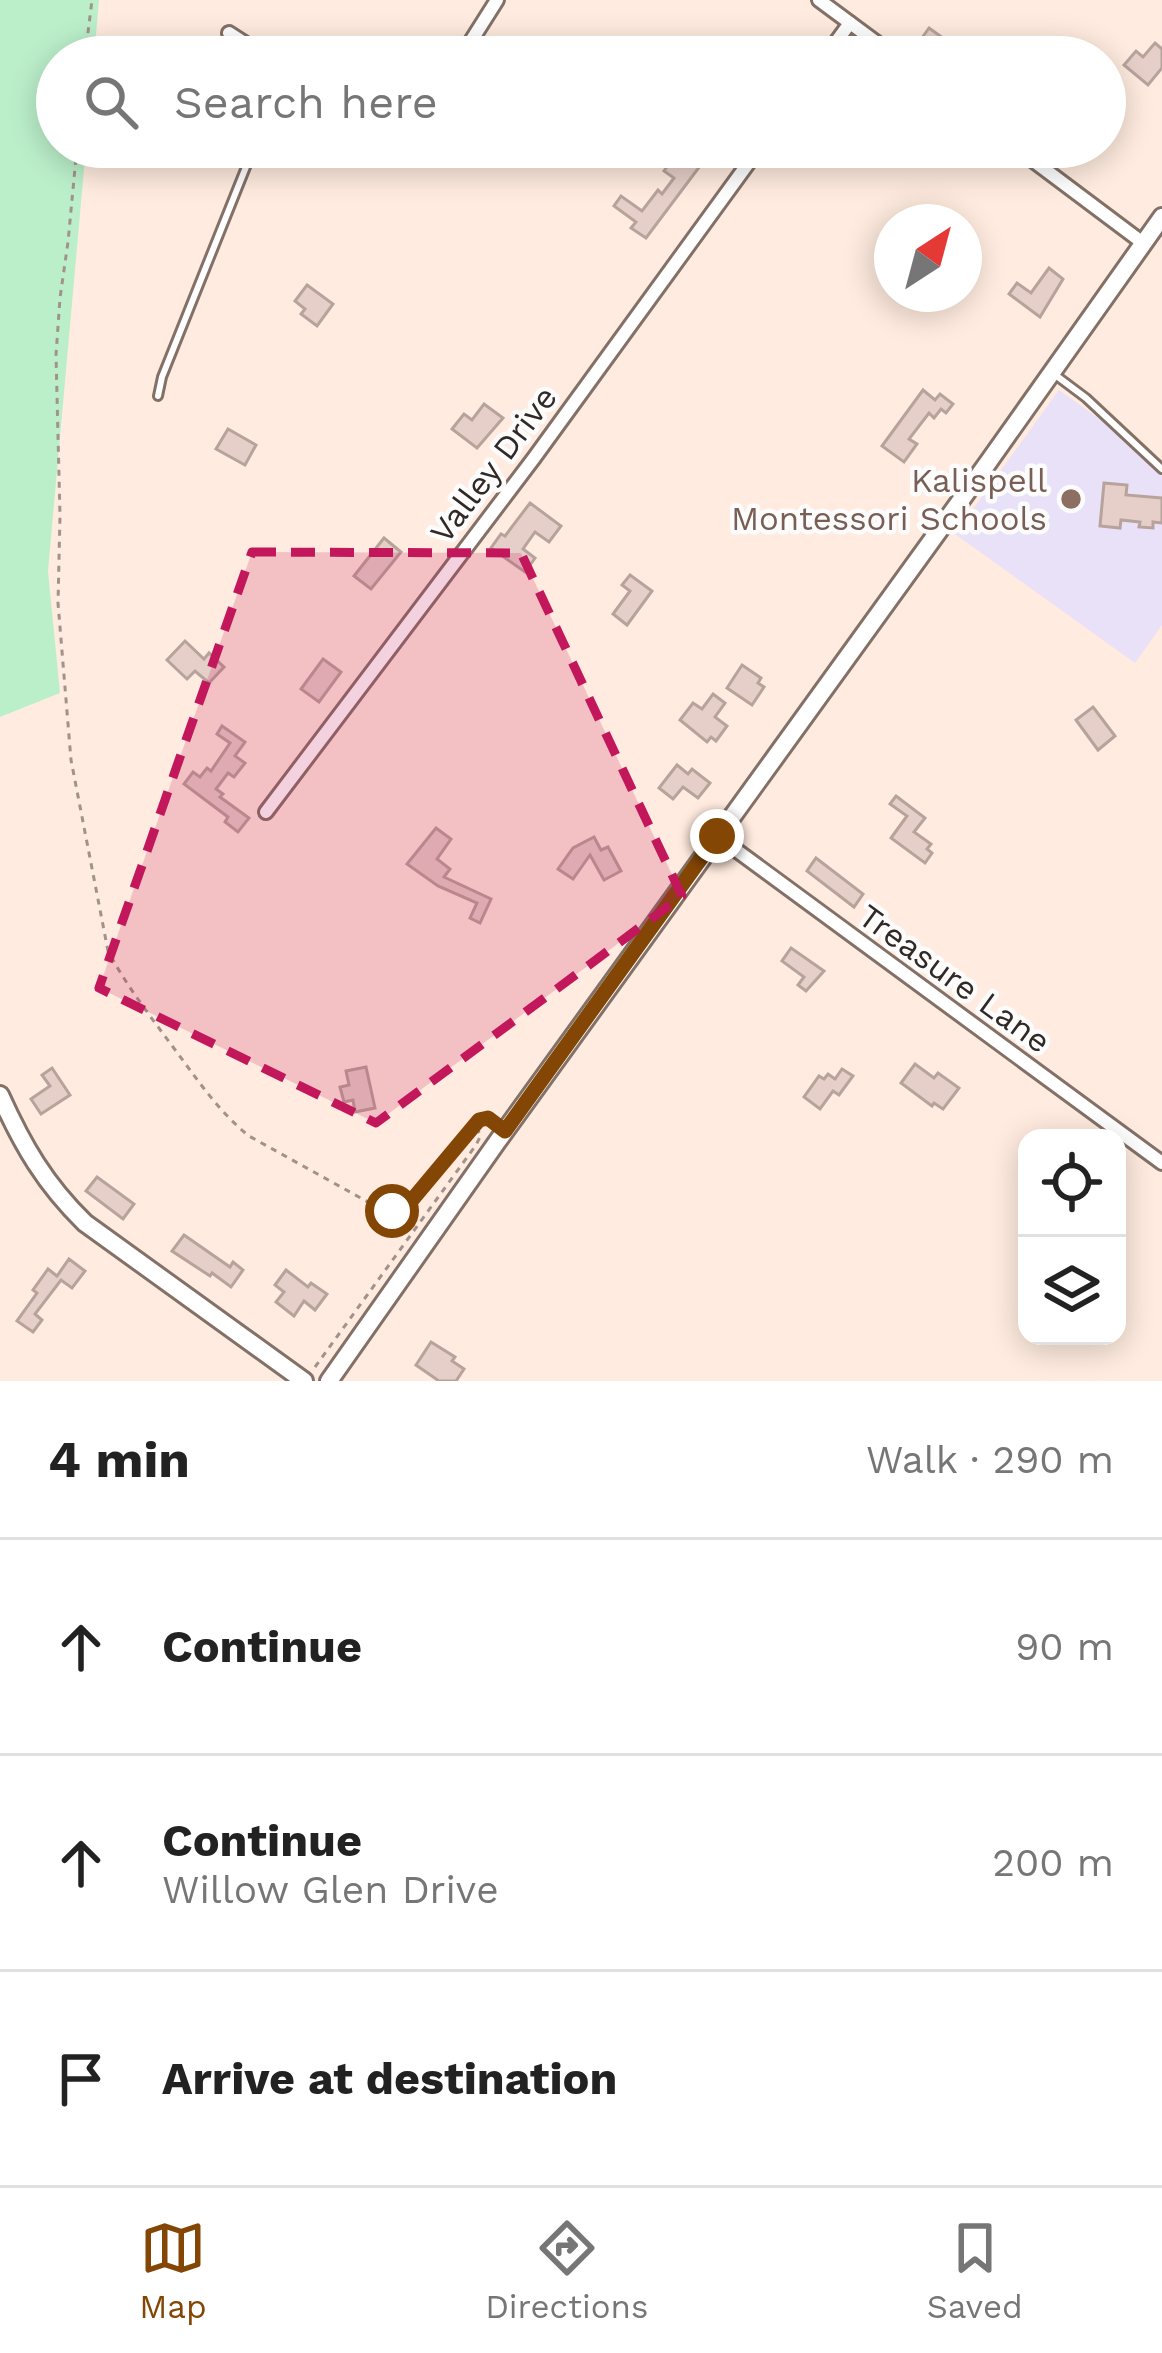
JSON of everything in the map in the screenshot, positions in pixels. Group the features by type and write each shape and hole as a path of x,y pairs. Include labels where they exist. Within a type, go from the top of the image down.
{"main road":[{"path":"328,1381 1162,217"},
{"path":"0,1095 33,1161 85,1223 308,1376"}],"street":[{"path":"473,36 496,0"},
{"path":"819,0 868,36"},
{"path":"840,36 850,23"},
{"path":"229,33 234,36"},
{"name":"Valley Drive","path":"266,812 534,458 745,168"},
{"path":"1043,168 1143,243"},
{"name":"Treasure Lane","path":"717,836 1162,1163"}],"lane":[{"path":"158,395 246,168"},
{"path":"1051,372 1162,469"}],"path":[{"path":"88,36 92,0"},
{"path":"75,168 56,355 58,603 70,760 108,951 155,1023 236,1125 377,1208 389,1212 404,1207 484,1118 505,1131"},
{"path":"308,1376 476,1145 481,1135 474,1126"}],"highlighted area":[{"path":"252,552 521,553 682,896 376,1123 99,988"}],"shaded area":[{"name":"Kalispell Montessori Schools","path":"1059,390 1162,464 1162,625 1135,663 955,534"}],"green space":[{"path":"0,0 99,0 96,36 36,36 36,168 84,168 48,571 60,693 0,717"}],"building":[{"path":"1155,43 1162,49 1162,68 1148,85 1126,67 1136,51 1143,57"},
{"path":"698,168 646,238 631,228 636,222 614,206 621,196 642,211 674,178 664,171"},
{"path":"1049,268 1063,279 1040,317 1009,294 1017,283 1031,293"},
{"path":"307,285 333,304 317,326 301,314 305,309 295,301"},
{"path":"923,390 935,400 940,394 953,404 934,418 929,413 909,439 917,444 904,462 882,446"},
{"path":"484,404 503,418 477,448 452,429 464,414 472,420"},
{"path":"228,429 256,445 245,465 216,449"},
{"path":"1104,483 1127,485 1126,495 1162,498 1162,523 1139,527 1140,522 1121,520 1120,528 1100,526"},
{"path":"530,503 561,526 549,542 535,532 523,549 535,558 525,572 491,548"},
{"path":"384,538 401,552 371,589 354,576"},
{"path":"630,575 652,591 627,625 613,614 630,591 622,585"},
{"path":"185,641 204,659 209,653 224,667 209,683 195,671 187,679 167,660"},
{"path":"323,659 341,672 319,702 301,689"},
{"path":"742,665 761,678 758,683 764,687 752,705 727,688"},
{"path":"713,694 725,703 715,717 727,726 716,741 711,737 707,742 680,720 693,703 702,709"},
{"path":"1093,707 1115,736 1098,750 1076,720"},
{"path":"222,726 245,742 235,756 245,763 234,777 228,773 216,789 249,818 238,832 225,822 228,817 184,784 193,772 200,777 207,768 211,771 230,743 217,734"},
{"path":"677,765 688,774 692,769 710,783 698,798 683,787 673,799 659,788"},
{"path":"896,796 925,818 914,832 931,844 927,849 932,853 925,863 891,838 907,816 890,804"},
{"path":"436,828 451,839 437,859 450,869 444,877 491,899 480,923 470,918 477,903 438,886 407,864"},
{"path":"594,837 601,850 608,847 621,871 604,880 590,855 573,879 558,869 573,848"},
{"path":"816,858 863,894 854,907 807,871"},
{"path":"791,948 824,971 806,991 798,985 804,977 782,961"},
{"path":"915,1064 959,1088 943,1109 901,1083"},
{"path":"366,1067 375,1108 355,1112 353,1100 344,1102 340,1087 349,1085 346,1071"},
{"path":"52,1068 70,1095 41,1114 31,1099 50,1086 42,1075"},
{"path":"842,1069 853,1076 820,1109 804,1097 819,1076 824,1079 828,1074 835,1079"},
{"path":"97,1177 134,1204 123,1219 86,1191"},
{"path":"184,1235 230,1267 233,1262 243,1270 231,1287 172,1251"},
{"path":"69,1259 85,1271 72,1288 61,1280 35,1314 42,1320 33,1332 17,1321 48,1269 57,1276"},
{"path":"286,1270 327,1294 315,1310 304,1301 294,1316 276,1302 284,1292 275,1285"},
{"path":"431,1342 464,1369 456,1381 439,1381 416,1365"}],"place":[{"name":"Kalispell Montessori Schools","path":"1071,499"}],"route":[{"path":"392,1211 412,1200 479,1120 488,1118 505,1131 717,836"}]}
